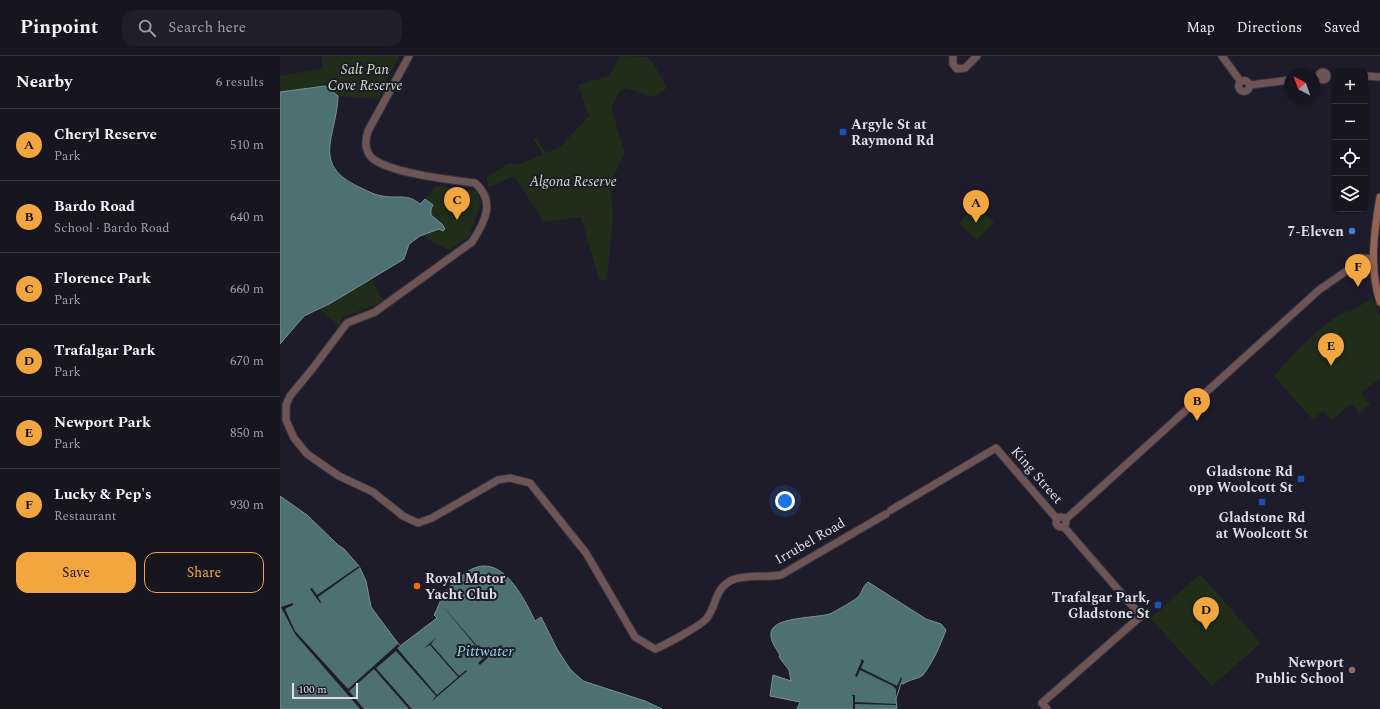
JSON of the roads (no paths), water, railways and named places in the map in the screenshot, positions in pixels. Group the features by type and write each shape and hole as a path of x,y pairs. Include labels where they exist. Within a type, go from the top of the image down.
{"main road":[{"path":"1380,197 1377,259 1380,302"}],"street":[{"name":"Irrubel Road","path":"409,56 368,131 364,142 370,156 389,168 475,183 483,190 486,196 487,211 472,242 375,312 347,323 290,396 286,405 286,420 294,438 308,454 339,476 373,492 403,516 418,523 432,518 498,480 510,478 530,483 586,553 635,637 655,649 671,641 707,618 723,586 730,581 740,577 770,577 781,575 996,448"},
{"path":"953,56 953,64 957,69 965,68 977,56"},
{"path":"1222,56 1240,82 1245,81 1250,85 1284,81"},
{"path":"1320,74 1322,72 1331,75"},
{"path":"1368,76 1380,77"},
{"path":"1044,706 1142,616 1065,523 1319,290 1355,265 1362,258 1377,259"},
{"name":"King Street","path":"996,448 1057,519 1062,517 1065,523"}],"water":[{"path":"325,86 338,96 330,148 331,159 335,169 344,178 376,195 387,197 406,197 420,204 425,199 433,205 431,215 442,224 445,229 443,231 439,229 420,236 409,244 404,259 331,303 304,316 280,344 280,92"},
{"name":"Pittwater","path":"280,496 307,515 344,549 359,566 366,581 371,607 400,646 437,618 434,615 442,597 452,584 463,575 476,568 487,566 498,570 516,587 535,621 541,617 557,649 570,669 583,681 645,701 662,709 280,709"},
{"path":"868,582 926,619 941,624 946,630 936,654 923,675 903,684 901,683 896,699 897,709 797,709 800,702 770,696 773,675 791,681 789,670 779,657 780,655 772,641 772,629 778,624 786,621 832,613 857,598"}],"place":[{"name":"Argyle St at Raymond Rd","path":"843,132"},
{"name":"Florence Park","path":"457,220"},
{"name":"Cheryl Reserve","path":"976,223"},
{"name":"7-Eleven","path":"1352,231"},
{"name":"Lucky & Pep's","path":"1358,287"},
{"name":"Newport Park","path":"1331,366"},
{"name":"Bardo Road","path":"1197,421"},
{"name":"Gladstone Rd opp Woolcott St","path":"1301,479"},
{"name":"Gladstone Rd at Woolcott St","path":"1262,502"},
{"name":"Royal Motor Yacht Club","path":"417,586"},
{"name":"Trafalgar Park, Gladstone St","path":"1158,605"},
{"name":"Trafalgar Park","path":"1206,630"},
{"name":"Newport Public School","path":"1352,670"}],"park label":[{"name":"Salt Pan Cove Reserve","path":"365,78"},
{"name":"Algona Reserve","path":"573,181"}]}
